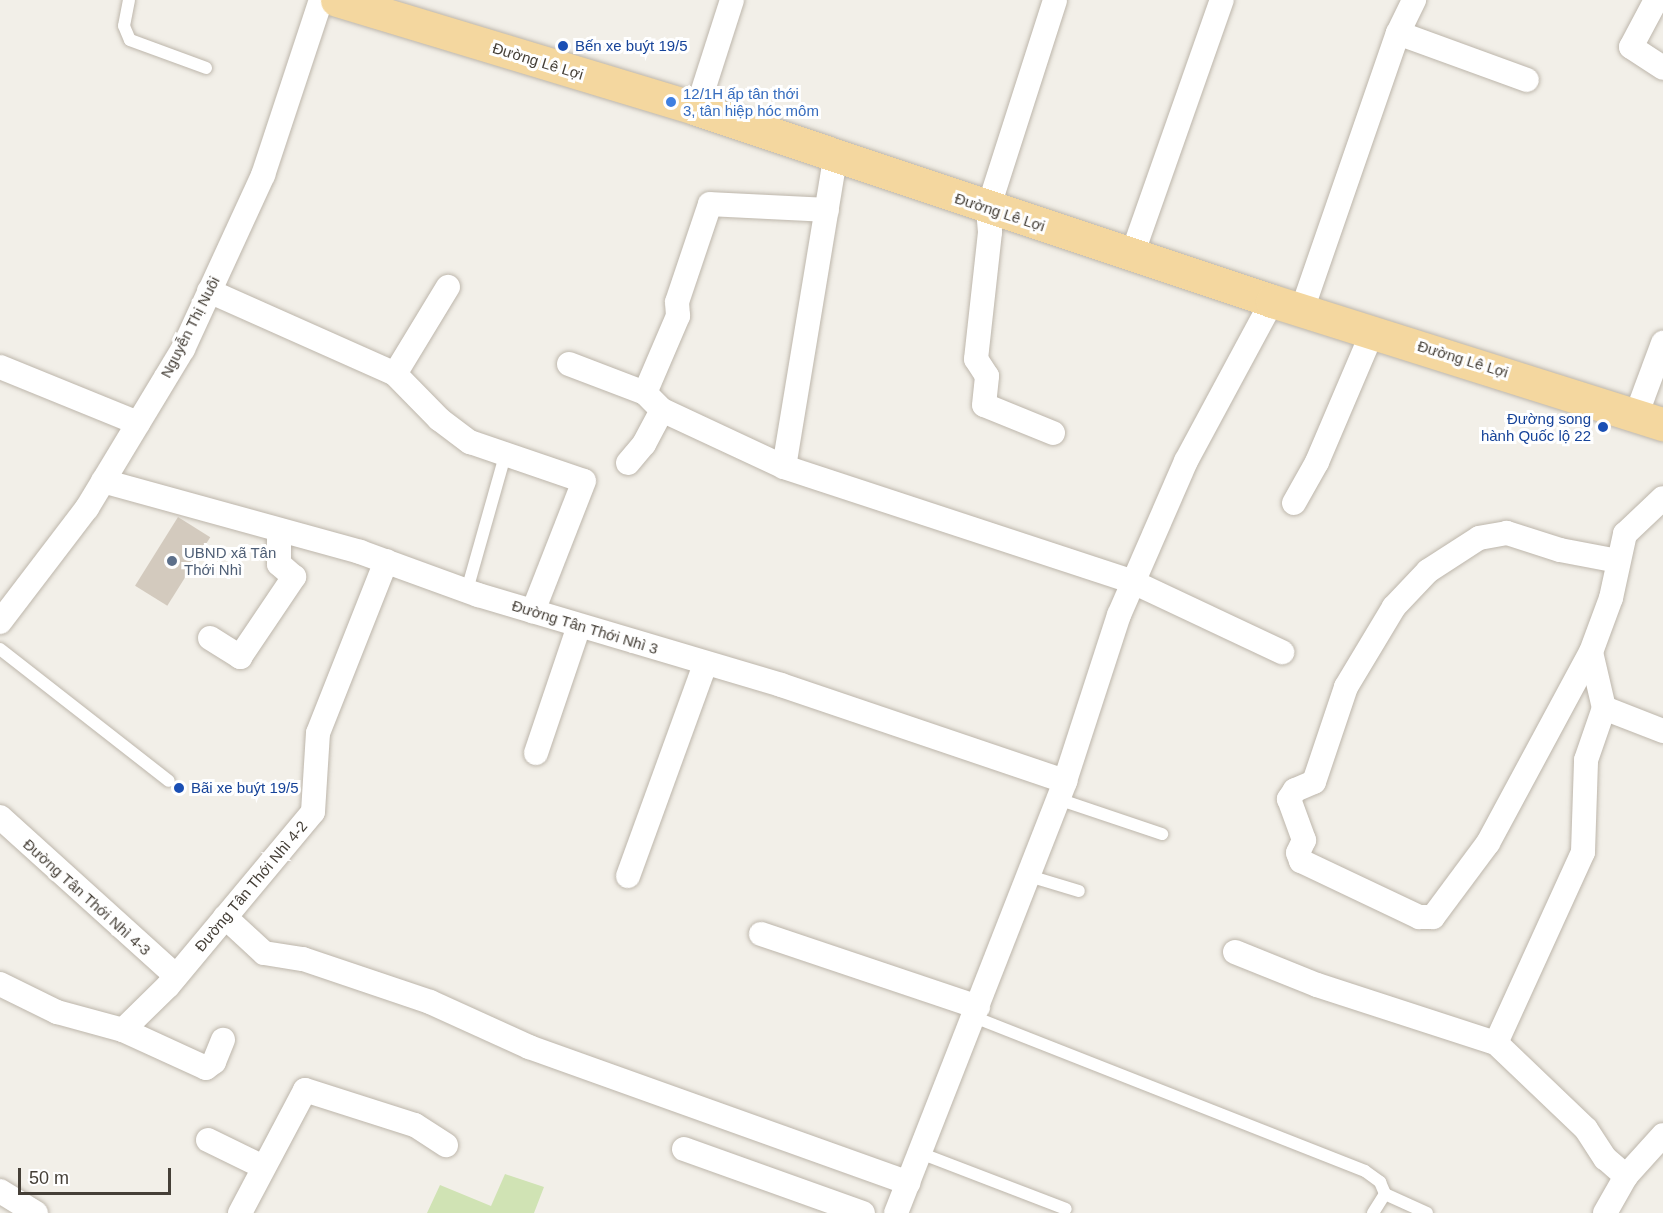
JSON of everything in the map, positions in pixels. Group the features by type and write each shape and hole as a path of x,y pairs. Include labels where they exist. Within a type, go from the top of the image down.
{"main road":[{"name":"Đường Lê Lợi","path":"337,0 697,110 988,209 1650,418"}],"street":[{"name":"Nguyễn Thị Nuôi","path":"0,622 103,481 183,349 263,175 321,0"},
{"path":"1053,433 983,403 987,376 976,359 990,232 988,209 1055,0"},
{"path":"1132,255 1222,0"},
{"path":"896,1213 1062,790 1133,582 1186,462 1287,304 1398,33 1414,0"},
{"path":"1656,0 1631,47 1663,68"},
{"path":"697,110 728,1"},
{"path":"1398,33 1527,80"},
{"path":"784,467 835,158"},
{"path":"628,463 644,444 653,401 678,316 677,302 710,204 826,210"},
{"path":"395,374 448,287"},
{"path":"209,291 395,374 440,419 470,442 505,456 584,481 533,611"},
{"path":"1294,503 1317,462 1373,331"},
{"path":"1650,418 1663,343"},
{"path":"569,364 653,401 784,467 1133,582 1282,652"},
{"path":"0,367 138,423"},
{"name":"Đường Tân Thới Nhì 3","path":"103,481 386,561 579,626 781,685 1062,790"},
{"path":"1618,561 1560,550 1507,533 1479,538 1428,571 1394,607 1346,687 1314,782 1295,790 1289,799 1304,840 1298,853 1301,861 1419,917 1433,917 1488,843 1591,652 1618,561 1625,534 1663,498"},
{"path":"210,638 240,657 294,577 279,564 279,530"},
{"name":"Đường Tân Thới Nhì 4-2","path":"123,1030 176,976 314,812 318,733 386,561"},
{"path":"536,753 579,626"},
{"path":"1496,1043 1579,865 1585,841 1586,760 1604,708 1591,652"},
{"path":"628,876 705,664"},
{"path":"1604,708 1663,731"},
{"name":"Đường Tân Thới Nhì 4-3","path":"0,817 176,976"},
{"path":"225,917 264,953 303,959 430,1002 529,1047 908,1183"},
{"path":"761,934 976,1012"},
{"path":"1235,952 1317,985 1496,1043 1586,1129 1605,1158 1626,1176"},
{"path":"0,984 57,1012 123,1030 206,1068 214,1062 223,1040"},
{"path":"240,1213 305,1090 415,1125 446,1145"},
{"path":"1605,1213 1626,1176 1663,1135"},
{"path":"208,1140 263,1167"},
{"path":"684,1149 863,1213"},
{"path":"0,1191 36,1213"}],"lane":[{"path":"129,0 124,26 130,40 206,68"},
{"path":"467,590 505,456"},
{"path":"0,649 169,781"},
{"path":"1062,790 1162,834"},
{"path":"1029,876 1079,891"},
{"path":"976,1012 1365,1171 1380,1182 1385,1194 1427,1213"},
{"path":"920,1153 1066,1209"},
{"path":"1373,1213 1385,1194"}],"green space":[{"path":"505,1174 544,1187 534,1213 427,1213 440,1185 491,1206"}],"building":[{"name":"UBND xã Tân Thới Nhì","path":"178,517 210,537 167,606 135,586"}],"place":[{"name":"Bến xe buýt 19/5","path":"563,46"},
{"name":"12/1H ấp tân thới 3, tân hiệp hóc môm","path":"671,102"},
{"name":"Đường song hành Quốc lộ 22","path":"1603,427"},
{"name":"UBND xã Tân Thới Nhì","path":"172,561"},
{"name":"Bãi xe buýt 19/5","path":"179,788"}]}
